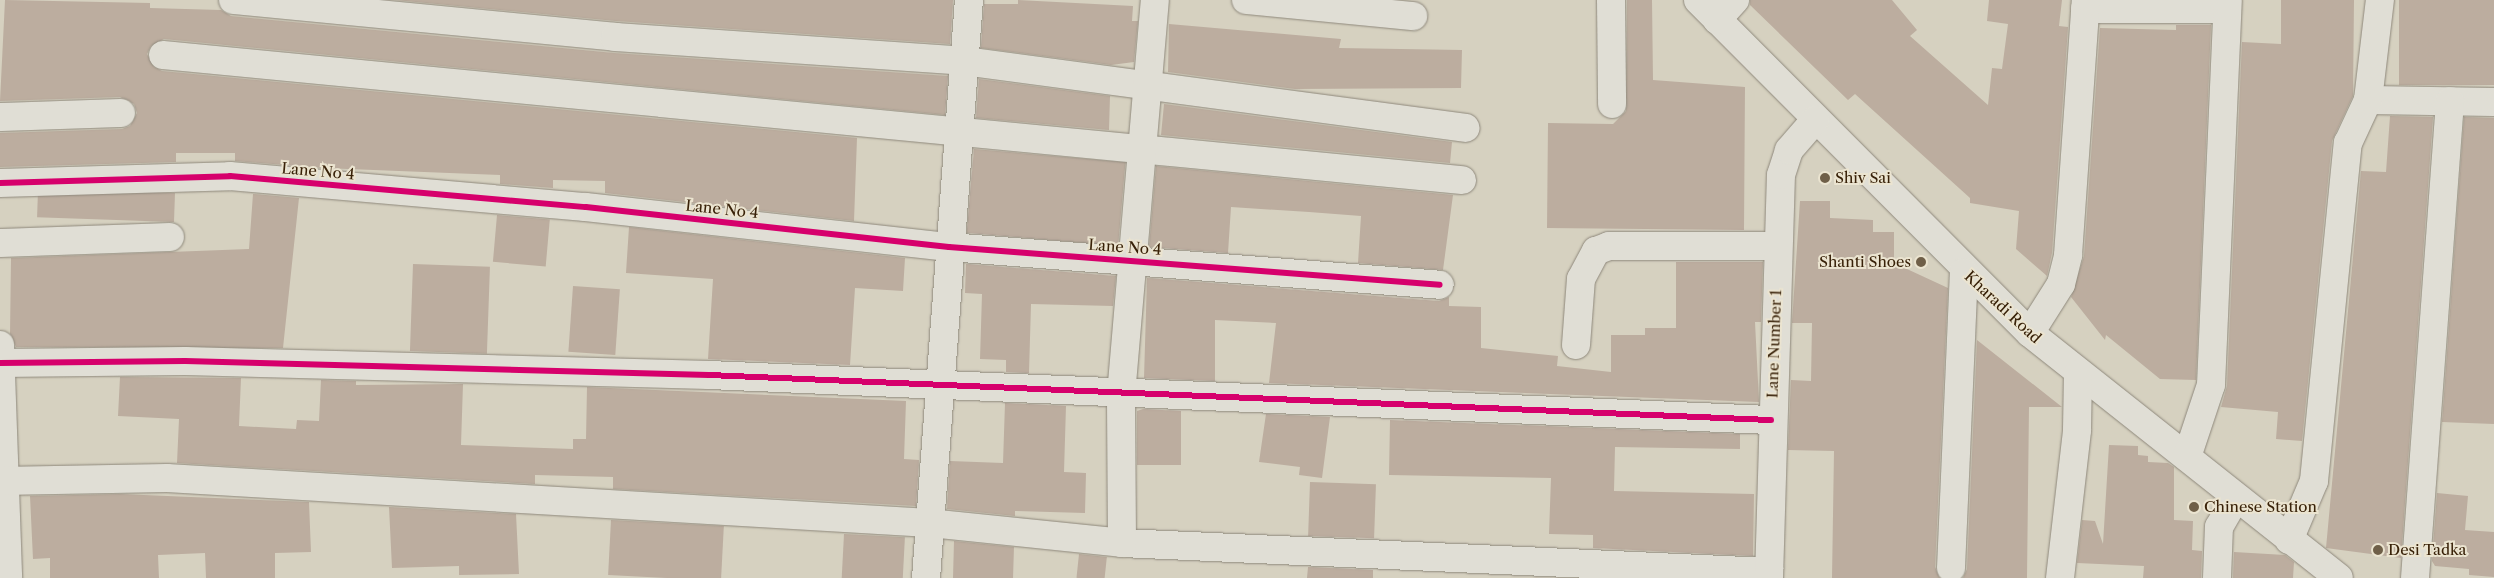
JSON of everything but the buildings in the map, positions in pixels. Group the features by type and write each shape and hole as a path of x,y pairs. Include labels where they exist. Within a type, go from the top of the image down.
{"street":[{"path":"233,0 615,37 964,61 1147,83 1466,128"},
{"path":"926,578 937,388 969,0"},
{"path":"1122,543 1120,395 1155,0"},
{"path":"1246,0 1414,16"},
{"path":"1611,0 1612,104"},
{"name":"Kharadi Road","path":"1698,0 1964,272 2030,333 2078,374 2187,457 2289,540 2324,573"},
{"path":"1717,20 1735,0"},
{"path":"2289,540 2314,480 2348,143 2368,100 2380,0"},
{"path":"2030,333 2061,284 2068,255 2085,5 2228,4 2211,385 2187,457"},
{"path":"163,55 959,135 1462,180"},
{"path":"2368,100 2494,102"},
{"path":"2415,578 2450,101"},
{"path":"0,117 121,113"},
{"name":"Lane Number 1","path":"1769,575 1771,420 1781,175 1789,150 1815,120"},
{"name":"Lane No 4","path":"0,183 230,176 586,207 949,247 1440,284"},
{"path":"0,243 170,237"},
{"path":"1576,345 1581,279 1596,251 1609,246 1778,246"},
{"path":"1951,568 1964,272"},
{"path":"8,578 2,480 0,357 709,375 937,388 1771,420"},
{"path":"2060,578 2077,430 2078,374"},
{"path":"2,480 167,478 930,523 1122,543 1769,575"},
{"path":"2217,578 2219,527 2236,498"}],"cycle path":[{"path":"0,183 230,176 586,207 949,247 1440,285"},
{"path":"0,363 185,361 709,375 1771,420"}],"place":[{"name":"Shiv Sai","path":"1825,178"},
{"name":"Shanti Shoes","path":"1921,262"},
{"name":"Chinese Station","path":"2194,507"},
{"name":"Desi Tadka","path":"2378,550"}]}
